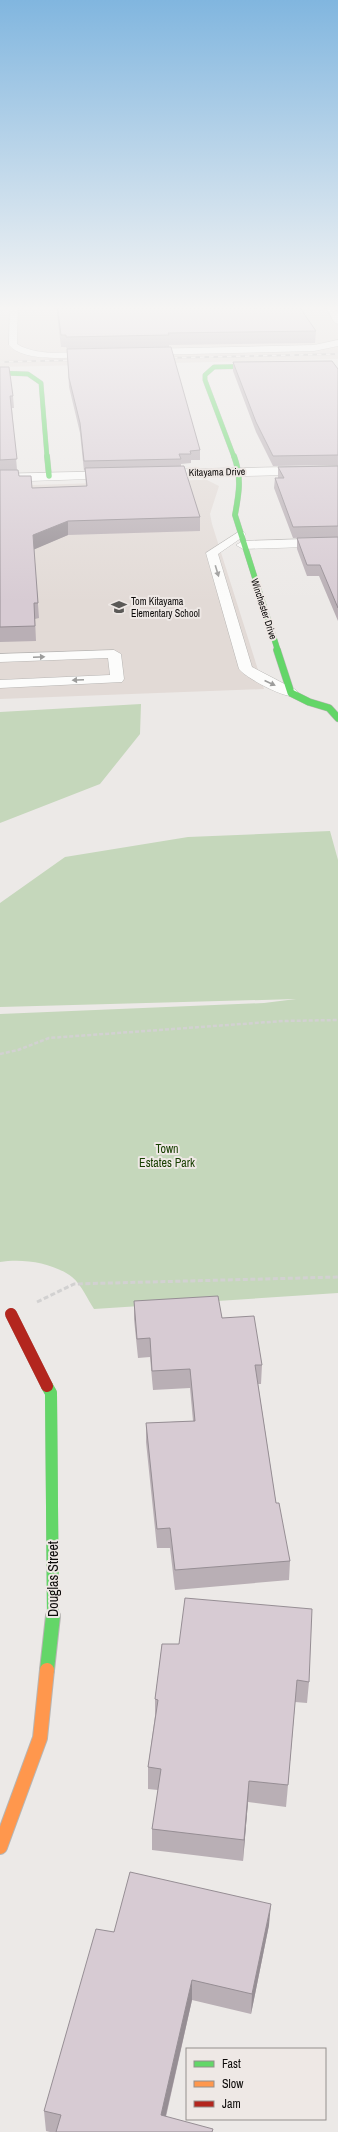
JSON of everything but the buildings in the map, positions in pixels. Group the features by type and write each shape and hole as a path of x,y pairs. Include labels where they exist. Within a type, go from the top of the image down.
{"street":[{"path":"43,404 49,476"},
{"path":"215,404 240,472"},
{"name":"Kitayama Drive","path":"144,474 338,470"},
{"name":"Winchester Drive","path":"240,472 239,494 235,515 241,540 291,693"},
{"path":"0,478 128,474"},
{"path":"241,540 338,542"},
{"path":"291,693 335,712"},
{"name":"Douglas Street","path":"0,1847 40,1738 54,1609 51,1393 10,1314"}],"lane":[{"path":"241,540 212,553 246,669 254,675 291,693"},
{"path":"0,658 114,654 117,679 0,684"}],"path":[{"path":"0,1054 12,1054 25,1046 49,1038 283,1021 338,1020"},
{"path":"10,1314 74,1284 170,1280 268,1280 338,1276"}],"shaded area":[{"name":"Tom Kitayama Elementary School","path":"207,480 219,486 210,514 212,524 264,689 0,699 0,486"}],"green space":[{"path":"141,704 140,734 100,784 0,823 0,712"},
{"name":"Town Estates Park","path":"330,831 338,860 338,1293 94,1309 78,1284 65,1272 47,1265 28,1261 0,1262 0,1014 264,1003 296,999 0,1007 0,903 65,857 188,837"}],"traffic: fast":[{"path":"43,404 49,476"},
{"path":"214,404 240,472 239,494 235,515 291,693 309,702 329,708 338,718"},
{"path":"47,1386 51,1393 54,1609 47,1670"}],"traffic: slow":[{"path":"0,1847 40,1738 47,1670"}],"traffic: jam":[{"path":"11,1314 47,1386"}],"place":[{"name":"Tom Kitayama Elementary School","path":"119,607"}]}
